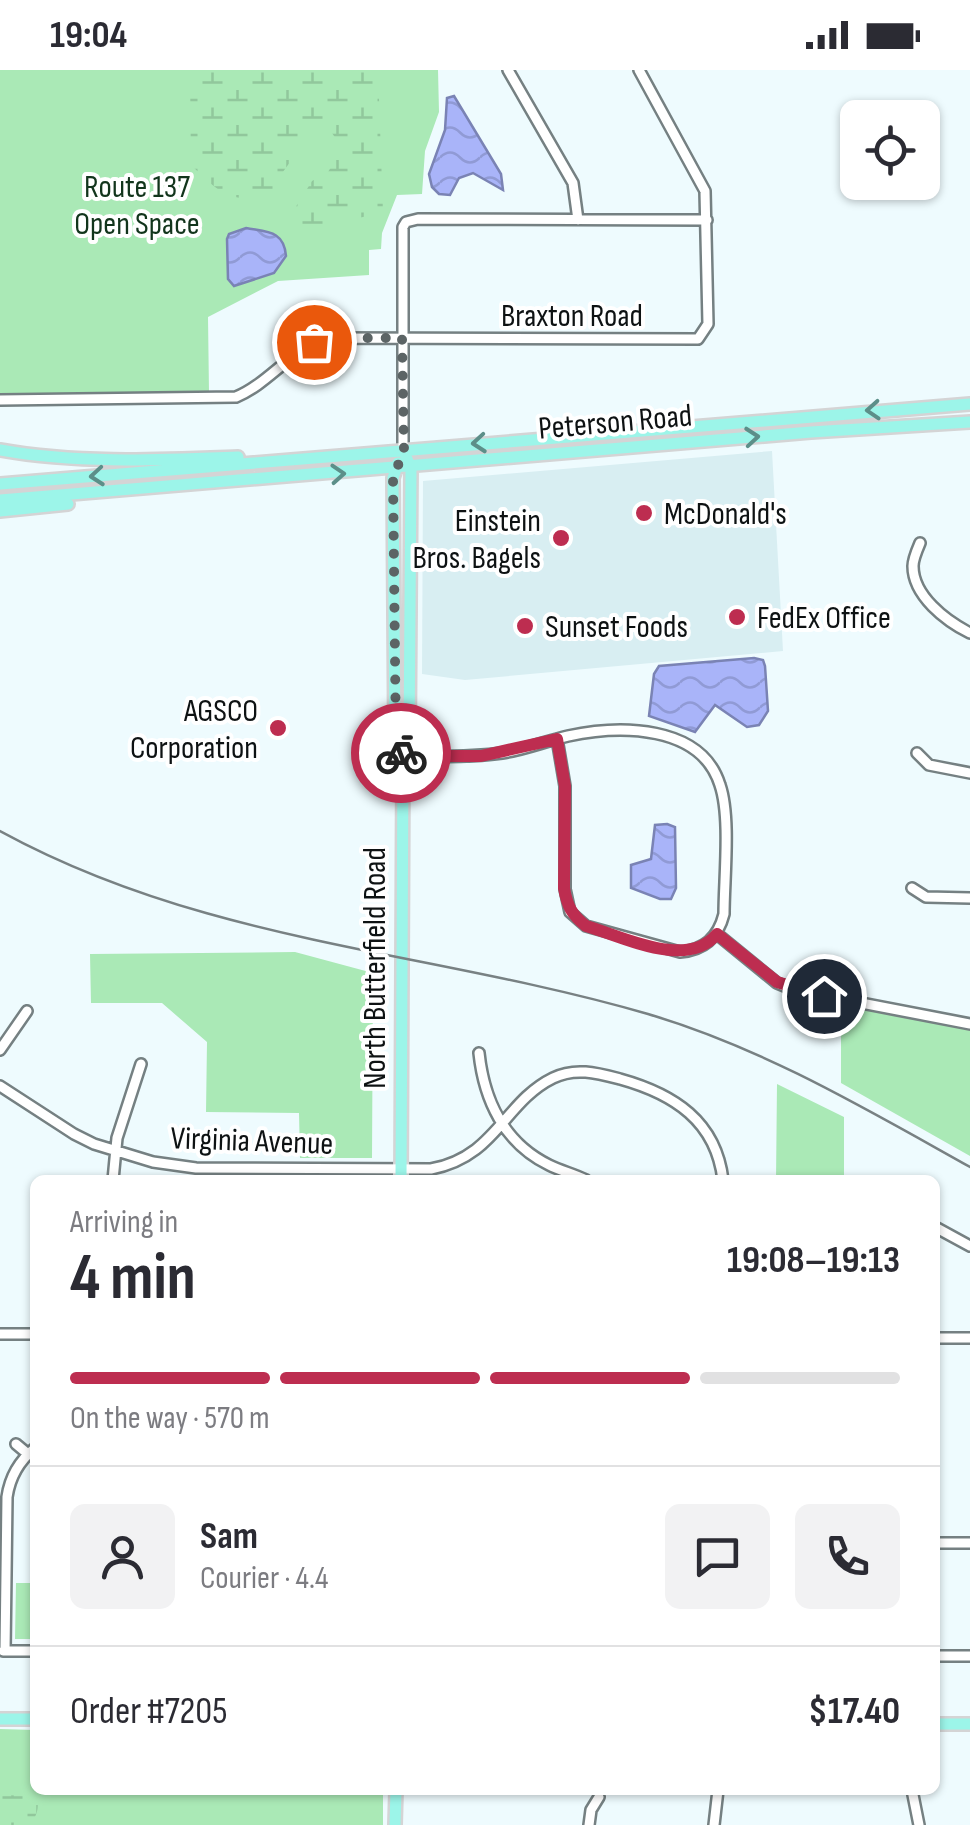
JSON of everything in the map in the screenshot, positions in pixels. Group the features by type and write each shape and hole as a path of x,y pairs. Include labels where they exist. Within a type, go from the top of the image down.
{"main road":[{"name":"Peterson Road","path":"0,484 970,404"},
{"name":"Peterson Road","path":"0,500 970,422"},
{"name":"Peterson Road","path":"0,450 52,458 133,461 333,456"},
{"name":"North Butterfield Road","path":"401,1174 403,756 408,745 411,468 404,450"},
{"name":"North Butterfield Road","path":"403,756 396,746 393,478 404,450"},
{"name":"Peterson Road","path":"0,511 266,479"},
{"path":"394,624 410,600"},
{"path":"409,693 417,613 424,607"},
{"path":"0,1719 30,1719"},
{"path":"940,1724 970,1724"},
{"path":"395,1825 396,1795"}],"street":[{"path":"508,70 573,184 578,220 707,220 705,191 696,171 639,70"},
{"name":"North Butterfield Road","path":"404,450 403,227 412,220 578,220"},
{"name":"Braxton Road","path":"402,338 698,339 707,330 707,220"},
{"path":"0,400 225,398 258,386 314,342 402,338"},
{"path":"920,543 912,563 918,584 946,619 970,632"},
{"path":"403,756 481,756 557,739 604,730 680,740 712,766 724,800 724,914 717,934 702,947 680,952 586,926 570,912 564,888 565,786 557,739"},
{"path":"917,753 929,765 970,773"},
{"path":"912,888 926,897 970,898"},
{"path":"717,934 777,982 794,990 970,1024"},
{"path":"0,1050 27,1011"},
{"path":"479,1053 486,1095 503,1125 536,1158 575,1175"},
{"path":"113,1175 115,1151 141,1064"},
{"name":"Virginia Avenue","path":"0,1086 74,1134 115,1151 172,1166 308,1174 401,1174 447,1166 484,1144 529,1096 554,1078 567,1072 595,1072 663,1093 691,1112 716,1150 722,1175"},
{"path":"940,1230 970,1246"},
{"path":"0,1334 30,1334"},
{"path":"940,1338 970,1338"},
{"path":"16,1444 30,1450"},
{"path":"30,1454 11,1478 7,1496 3,1651 30,1651"},
{"path":"940,1543 970,1543"},
{"path":"940,1656 970,1656"},
{"path":"714,1825 717,1795"},
{"path":"913,1795 919,1825"},
{"path":"588,1825 599,1797"}],"shaded area":[{"path":"772,451 783,651 465,680 422,674 423,481"}],"green space":[{"name":"Route 137 Open Space","path":"0,70 438,70 439,112 425,151 422,194 397,195 382,233 381,249 369,250 369,275 278,281 208,317 209,393 0,393"},
{"path":"190,70 378,70 383,213 282,229 312,181 328,172 338,156 336,139 328,127 293,158 270,198 234,197 218,189 191,165"},
{"path":"295,952 373,973 372,1158 300,1158 299,1113 206,1112 207,1042 162,1003 91,1003 90,954"},
{"path":"841,1003 970,1028 970,1156 841,1083"},
{"path":"777,1084 844,1117 844,1175 776,1175"},
{"path":"16,1583 30,1583 30,1639 15,1639"},
{"path":"0,1729 30,1730 30,1795 383,1795 383,1825 0,1825"},
{"path":"0,1795 36,1796 37,1812 29,1825 0,1825"}],"water":[{"path":"454,96 501,174 503,190 473,173 459,178 450,195 439,194 432,187 429,174 445,130 447,98"},
{"path":"246,228 278,237 286,256 274,273 234,286 228,279 227,239 229,234"},
{"path":"763,660 765,666 768,711 759,725 747,727 715,705 695,732 649,716 654,674 659,666"},
{"path":"655,825 675,827 676,888 671,899 660,899 631,888 631,865 651,859"}],"railway":[{"path":"0,831 78,869 238,922 565,992 691,1028 773,1062 970,1167"}],"way so far":[{"path":"314,342 333,338 402,338 404,450 393,478 396,746 401,753"}],"place":[{"name":"McDonald's","path":"644,513"},
{"name":"Einstein Bros. Bagels","path":"561,538"},
{"name":"FedEx Office","path":"737,617"},
{"name":"Sunset Foods","path":"525,626"},
{"name":"AGSCO Corporation","path":"278,728"}],"route":[{"path":"401,753 481,756 557,739 565,786 564,888 570,912 586,926 680,952 702,947 717,934 777,982 824,996"}]}
